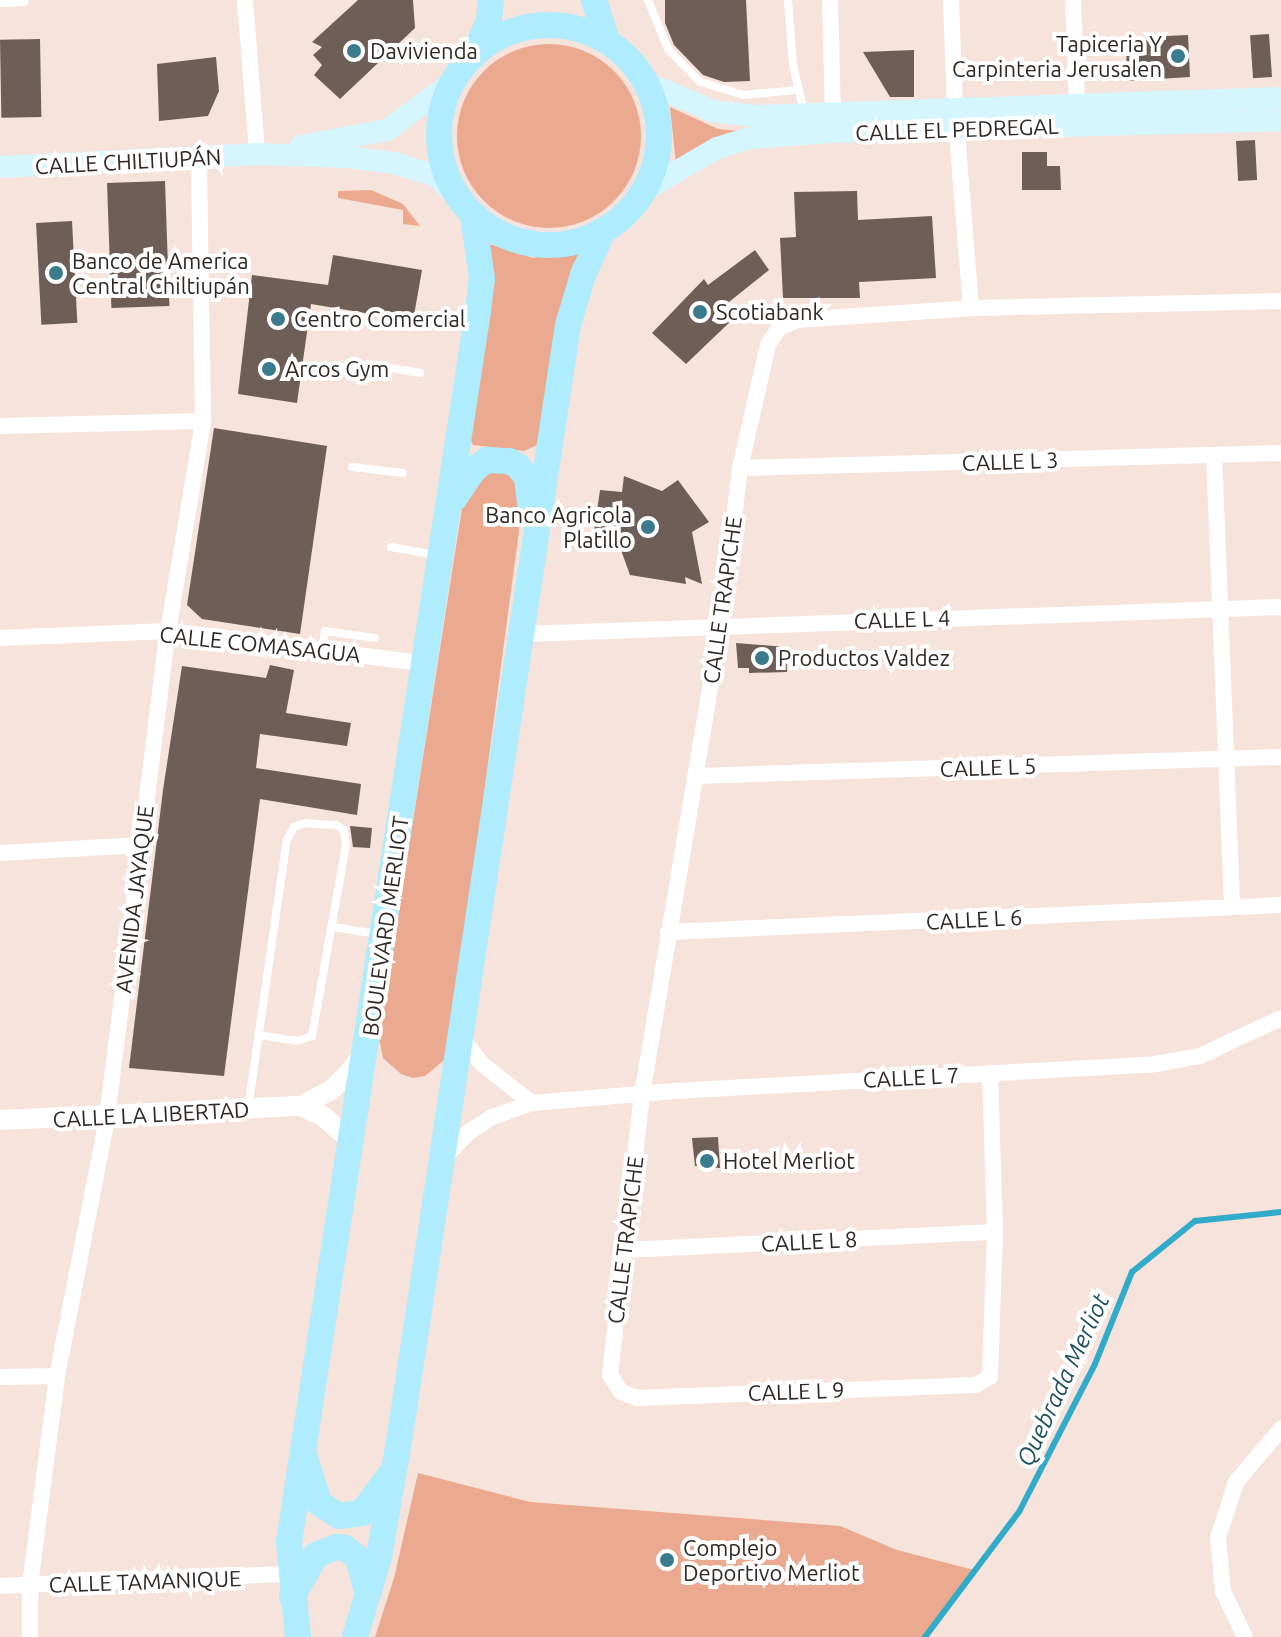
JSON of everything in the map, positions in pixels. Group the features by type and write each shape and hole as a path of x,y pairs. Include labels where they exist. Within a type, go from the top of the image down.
{"main road":[{"path":"475,52 499,37 526,27 554,25 582,30 607,41 630,60 646,83 656,109 659,137 655,164 645,190 619,220 603,231 570,243 535,245 502,234 465,207 446,176 438,129 451,83 475,52 489,21 491,0"},
{"path":"594,0 607,41"},
{"name":"CALLE CHILTIUPÁN","path":"257,154 387,130 451,83"},
{"name":"CALLE EL PEDREGAL","path":"646,83 713,111 756,116 833,114 956,119 1281,120"},
{"name":"CALLE EL PEDREGAL","path":"645,190 717,148 750,138 1077,105 1281,98"},
{"name":"CALLE CHILTIUPÁN","path":"0,167 257,154 346,157 394,163 436,176 465,207"},
{"name":"BOULEVARD MERLIOT","path":"298,1637 289,1542 367,1048 482,279 465,207"},
{"path":"355,1637 368,1596 395,1467 463,1039 523,634 534,539 568,325 583,275 603,231"},
{"path":"448,508 474,469 487,460 509,461 518,466 527,478 534,539"},
{"path":"302,1452 319,1503 339,1516 362,1513 395,1467"},
{"path":"291,1586 316,1555 336,1547 345,1548 358,1558 368,1596"}],"street":[{"path":"0,1 23,0"},
{"path":"245,0 257,154"},
{"path":"830,0 833,114"},
{"path":"951,0 956,119 971,308"},
{"path":"1073,0 1077,105"},
{"name":"AVENIDA JAYAQUE","path":"30,1637 30,1585 57,1376 107,1118 168,631 203,421 199,158"},
{"name":"CALLE TRAPICHE","path":"610,1375 642,1095 721,625 740,468 768,345 779,328 797,320 971,308 1281,301"},
{"path":"0,426 203,421"},
{"name":"CALLE L 3","path":"740,468 1281,453"},
{"path":"1214,455 1232,907"},
{"name":"CALLE L 4","path":"523,634 1281,607"},
{"name":"CALLE COMASAGUA","path":"0,638 168,631 423,663"},
{"name":"CALLE L 5","path":"696,776 1281,757"},
{"path":"0,853 140,845"},
{"name":"CALLE L 6","path":"668,932 1281,905"},
{"name":"CALLE L 7","path":"444,1158 469,1132 492,1117 532,1103 1155,1064 1200,1056 1281,1018"},
{"path":"463,1039 482,1064 532,1103"},
{"name":"CALLE LA LIBERTAD","path":"0,1120 107,1118 301,1106 340,1082 367,1048"},
{"path":"990,1073 995,1232"},
{"path":"301,1106 323,1116 352,1142"},
{"name":"CALLE L 8","path":"624,1250 995,1232"},
{"name":"CALLE L 9","path":"610,1375 621,1392 638,1398 975,1385 990,1377 995,1232"},
{"path":"0,1377 57,1376"},
{"path":"1245,1637 1223,1591 1218,1538 1236,1482 1281,1429"},
{"name":"CALLE TAMANIQUE","path":"0,1586 291,1586"}],"lane":[{"path":"648,0 668,49 699,81 743,95 797,90"},
{"path":"788,0 797,90 806,116"},
{"path":"368,364 420,373"},
{"path":"352,467 403,473"},
{"path":"391,547 440,556"},
{"path":"322,651 325,631 375,638"},
{"path":"248,1109 287,840 294,827 305,823 336,825 346,835 312,1036 297,1041 261,1035"},
{"path":"332,927 384,935"}],"shaded area":[{"path":"549,44 584,51 614,71 634,101 641,136 634,171 614,201 584,221 549,228 514,221 484,201 464,171 457,136 464,101 484,71 514,51"},
{"path":"670,107 718,129 750,132 676,164"},
{"path":"371,190 403,204 420,226 403,224 403,210 338,198 338,191"},
{"path":"489,244 533,258 586,245 573,264 560,310 537,445 524,451 473,445 470,438"},
{"path":"502,464 525,486 449,1056 425,1076 413,1078 401,1074 383,1058 379,1039 465,489"},
{"name":"Complejo Deportivo Merliot","path":"418,1473 530,1502 840,1526 897,1550 974,1570 925,1637 375,1637 394,1578"}],"building":[{"name":"Davivienda","path":"358,0 413,0 415,28 340,99 314,75 322,65 313,55 322,47 312,42"},
{"path":"665,0 746,0 750,81 724,82 703,75 674,45 665,23"},
{"path":"1269,34 1272,77 1253,78 1250,35"},
{"path":"1188,35 1190,77 1127,81 1126,41 1166,40 1166,36"},
{"path":"40,39 41,117 1,118 0,40"},
{"path":"914,50 914,97 890,97 863,52"},
{"path":"216,57 219,91 208,116 159,121 157,64"},
{"path":"1255,140 1257,180 1238,181 1236,141"},
{"path":"1022,152 1047,152 1047,166 1060,166 1061,190 1022,190"},
{"path":"165,181 169,306 111,308 107,183"},
{"path":"857,191 858,220 932,216 936,278 859,282 860,298 783,298 780,238 796,237 794,192"},
{"name":"Banco de America Central Chiltiupán","path":"72,221 77,323 41,325 36,223"},
{"name":"Scotiabank","path":"755,250 769,270 724,306 733,319 686,364 652,333 704,279 708,285"},
{"path":"333,255 422,270 413,321 311,304 297,403 238,394 252,275 328,285"},
{"path":"214,428 327,446 300,634 202,619 187,605"},
{"name":"Banco Agricola Platillo","path":"624,476 662,491 678,480 709,522 692,532 702,584 685,577 686,584 630,575 621,550 593,538 600,490 622,492"},
{"name":"Productos Valdez","path":"736,643 786,647 787,672 749,673 749,668 738,668"},
{"path":"270,665 294,670 286,713 351,723 347,746 260,734 256,768 361,784 357,815 260,799 224,1076 129,1068 163,790 182,666 266,678"},
{"path":"350,826 372,828 370,848 353,847"},
{"name":"Hotel Merliot","path":"718,1137 720,1168 695,1166 692,1138"}],"waterway":[{"name":"Quebrada Merliot","path":"925,1637 1019,1512 1095,1364 1132,1272 1195,1221 1281,1212"}],"place":[{"name":"Davivienda","path":"354,51"},
{"name":"Tapiceria Y Carpinteria Jerusalen","path":"1178,56"},
{"name":"Banco de America Central Chiltiupán","path":"56,273"},
{"name":"Scotiabank","path":"700,312"},
{"name":"Centro Comercial","path":"278,319"},
{"name":"Arcos Gym","path":"269,369"},
{"name":"Banco Agricola Platillo","path":"648,527"},
{"name":"Productos Valdez","path":"762,658"},
{"name":"Hotel Merliot","path":"707,1161"},
{"name":"Complejo Deportivo Merliot","path":"667,1560"}]}
